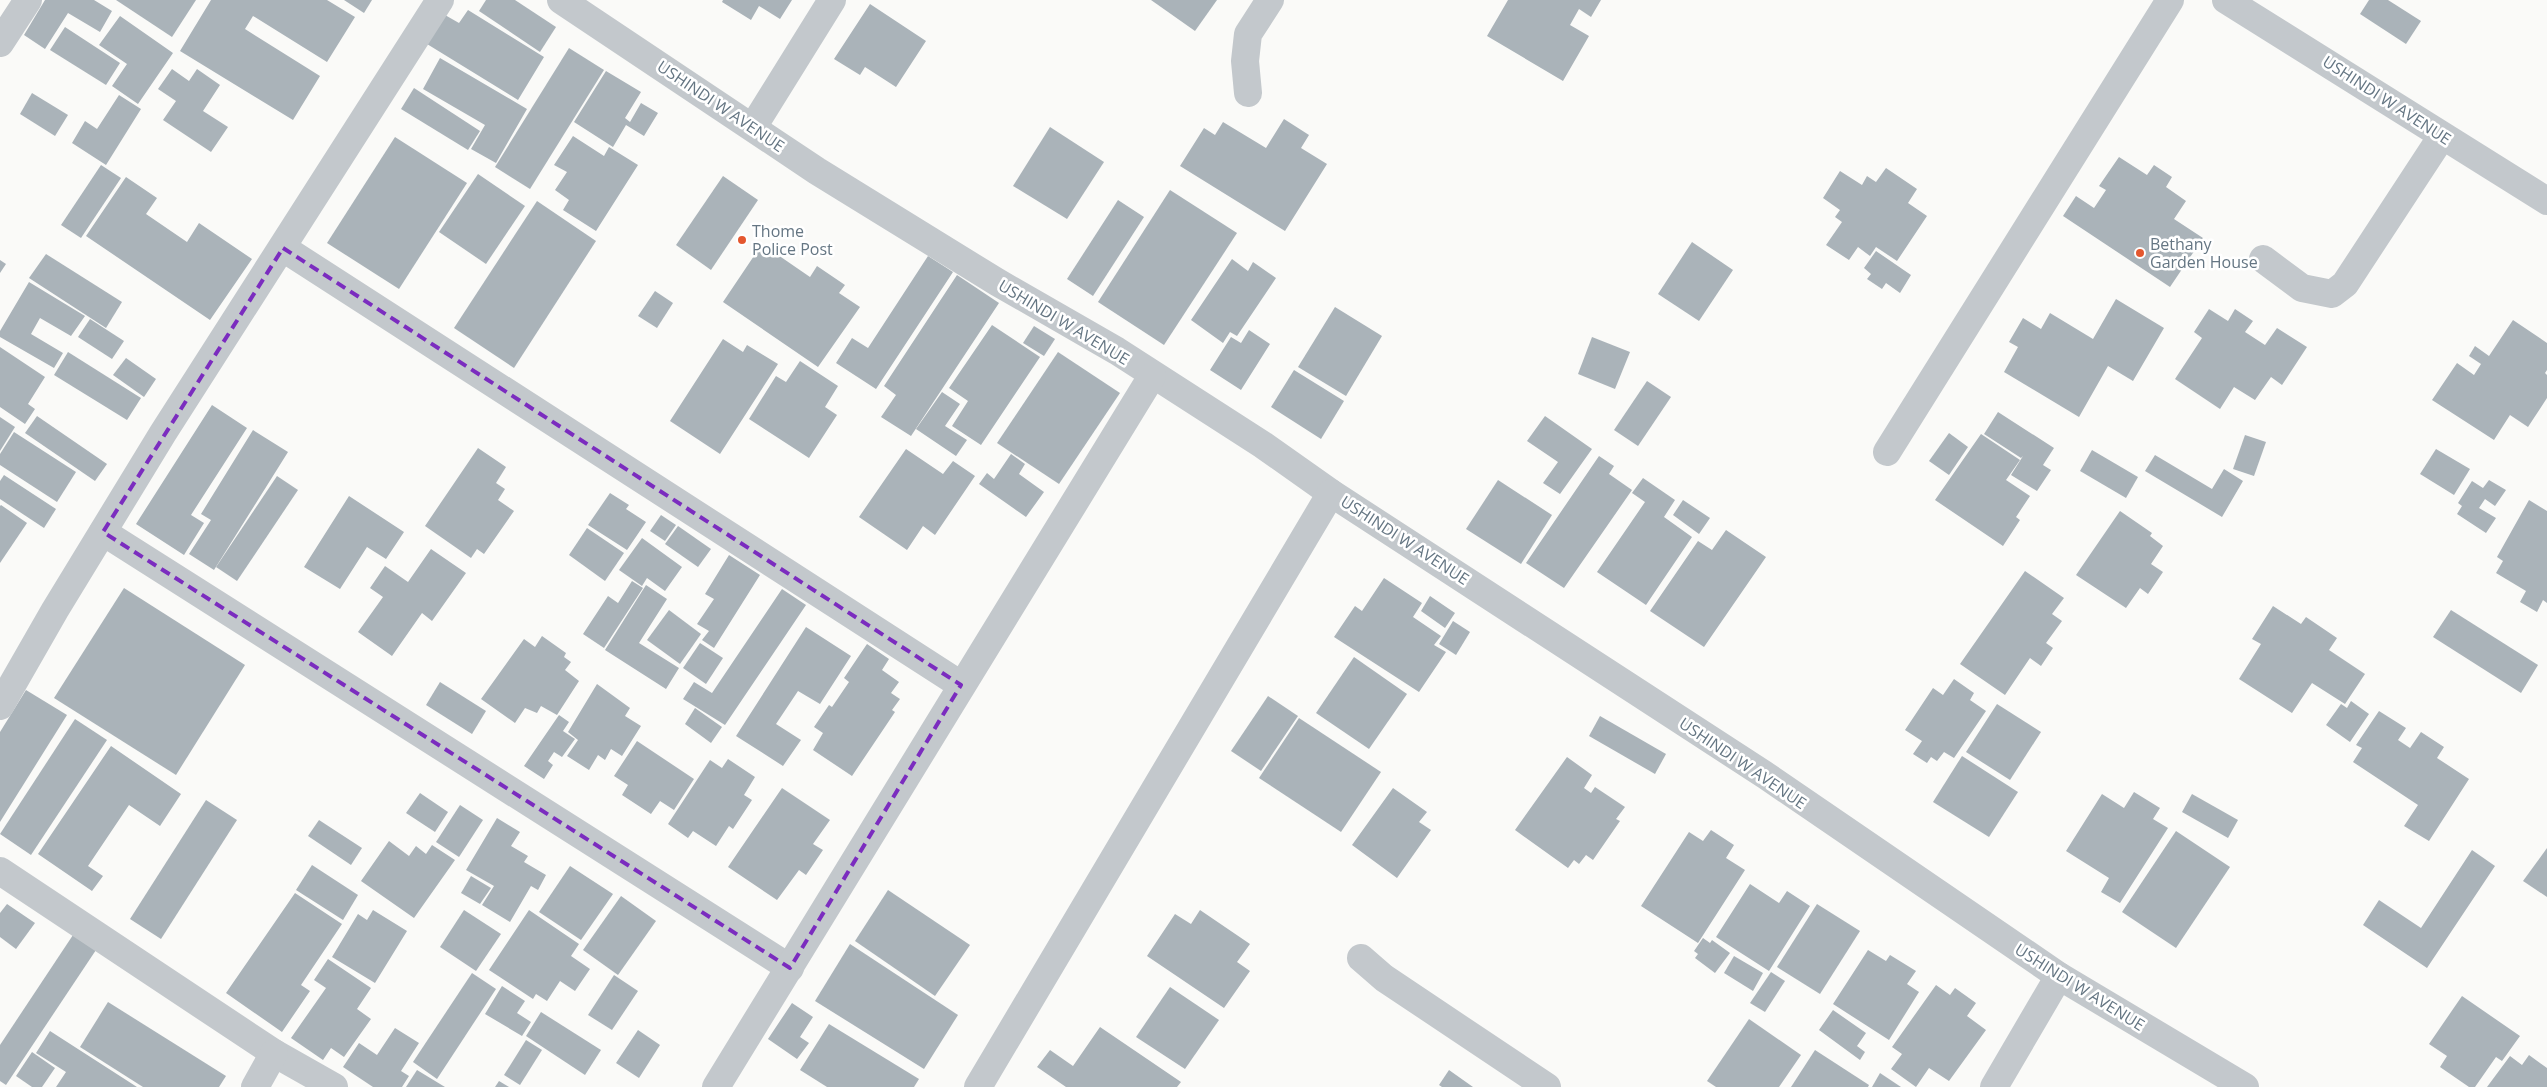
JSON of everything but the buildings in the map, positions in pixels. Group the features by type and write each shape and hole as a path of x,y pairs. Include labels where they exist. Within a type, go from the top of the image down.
{"street":[{"path":"0,43 28,0"},
{"path":"0,706 103,532 233,323 283,248 440,0"},
{"name":"USHINDI W AVENUE","path":"561,0 818,171 997,282 1117,351 1152,376 1263,445 1331,493 1765,775 1851,836 2059,976 2245,1087"},
{"path":"753,127 832,0"},
{"path":"1248,93 1245,62 1248,34 1270,0"},
{"path":"1887,452 2170,0"},
{"name":"USHINDI W AVENUE","path":"2226,0 2313,52 2442,136 2547,201"},
{"path":"2263,259 2302,288 2332,294 2345,284 2442,136"},
{"path":"283,248 961,685"},
{"path":"716,1087 1152,376"},
{"path":"978,1087 1331,493"},
{"path":"103,532 790,968"},
{"path":"0,871 274,1053 334,1087"},
{"path":"1361,958 1392,983 1547,1087"},
{"path":"1994,1087 2059,976"},
{"path":"255,1087 274,1053"}],"highlighted area":[{"path":"283,248 961,685 790,968 103,532"}],"place":[{"name":"Thome Police Post","path":"742,240"},
{"name":"Bethany Garden House","path":"2140,253"}]}
